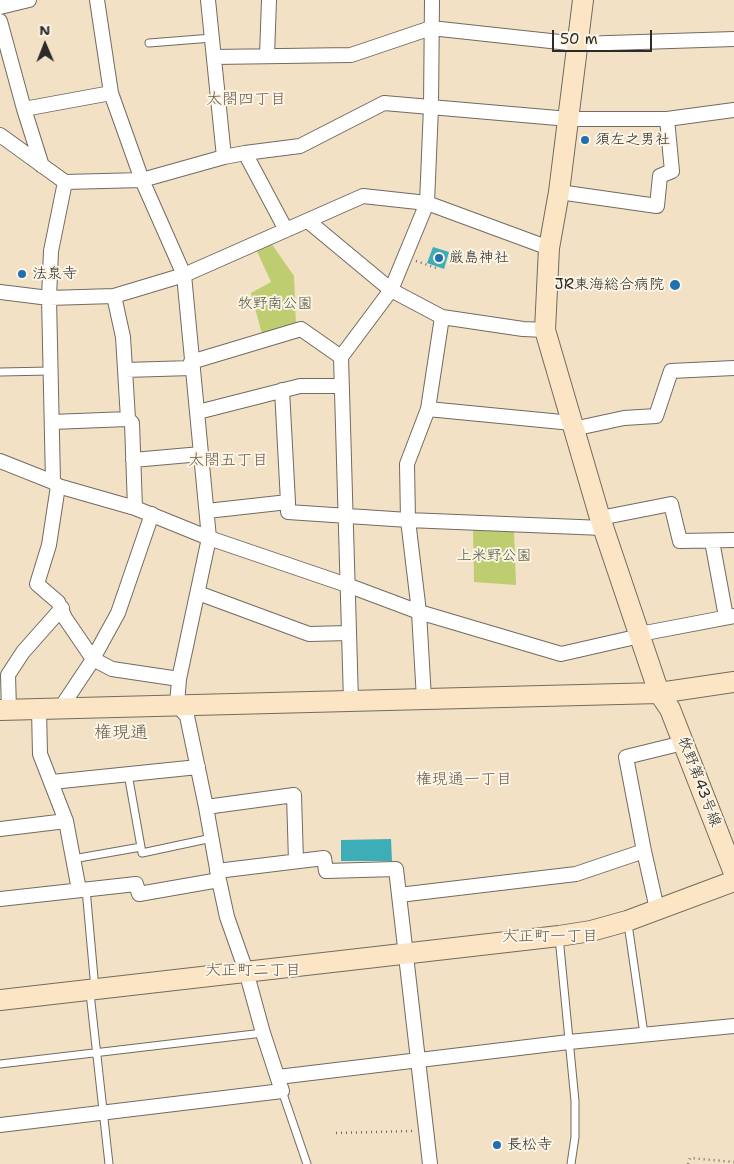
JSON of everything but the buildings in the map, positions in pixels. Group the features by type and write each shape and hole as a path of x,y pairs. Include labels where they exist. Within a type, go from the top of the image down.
{"street":[{"path":"0,7 29,0"},
{"path":"0,1125 282,1091 262,1033 246,971 227,917 187,716 177,705 179,679 209,538 184,275 142,180 111,93 97,0"},
{"path":"208,0 224,157"},
{"path":"267,56 269,0"},
{"path":"351,701 340,357 391,290 427,203 431,107 432,0"},
{"name":"牧野第43号線","path":"583,0 559,192 549,248 545,330 602,523 659,693 670,709 734,873"},
{"path":"0,21 42,166"},
{"path":"214,57 351,55 431,28 578,44 734,39"},
{"path":"24,109 111,93"},
{"path":"0,135 65,182 142,180 224,157 300,146 384,103 569,119 667,119 734,110"},
{"path":"559,192 657,206 660,176 672,171 667,119"},
{"path":"245,153 286,230"},
{"path":"65,182 51,251 49,298 52,422 56,484 49,545 37,584 58,602 65,618 93,659 112,668 179,679"},
{"path":"0,292 49,298 114,296 184,275 363,196 427,203 549,248"},
{"path":"308,221 391,290 442,317 523,329 545,330"},
{"path":"114,296 123,337 128,418 132,423 135,508"},
{"path":"424,699 419,612 408,520 407,464 428,409 442,317"},
{"path":"125,370 192,365 301,329 340,357"},
{"path":"428,409 572,426 624,418 656,416 671,372 734,368"},
{"path":"198,412 300,386 341,386"},
{"path":"282,390 288,512 408,520 602,523 670,504 680,541 734,540"},
{"path":"52,422 128,418"},
{"path":"134,460 201,454"},
{"path":"0,461 56,484 135,508 209,538 347,585 419,612 561,654 730,616 712,541"},
{"path":"207,511 288,502"},
{"path":"60,709 93,659 118,613 152,514"},
{"path":"198,593 309,634 349,634"},
{"path":"62,608 23,652 8,676 4,710 659,693 734,682"},
{"path":"39,709 40,754 66,821 73,858 82,890"},
{"path":"657,909 626,757 684,743"},
{"path":"52,782 198,768"},
{"path":"206,807 294,795 296,861"},
{"path":"0,829 66,821"},
{"path":"399,895 576,874 644,851"},
{"path":"0,899 136,884 139,894 218,875 324,858 326,871 396,869 430,1164"},
{"path":"0,1000 592,931 627,921 734,881"},
{"path":"278,1077 570,1042 734,1026"}],"lane":[{"path":"149,43 212,38"},
{"path":"0,372 51,371"},
{"path":"128,774 142,853 212,838"},
{"path":"73,858 141,847"},
{"path":"82,890 93,989 96,1053 110,1164"},
{"path":"627,921 644,1034"},
{"path":"559,936 575,1101 575,1137 572,1164"},
{"path":"0,1064 262,1033"},
{"path":"282,1091 308,1164"}],"path":[{"path":"404,257 436,268"},
{"path":"336,1134 426,1131"},
{"path":"688,1164 690,1158 734,1162"}],"green space":[{"name":"牧野南公園","path":"271,243 294,276 296,325 262,334 251,293 271,282 256,249"},
{"name":"上米野公園","path":"473,530 514,531 516,585 474,582"}],"water":[{"path":"433,247 449,252 444,269 427,263"},
{"path":"391,839 392,861 341,861 341,840"}],"place":[{"name":"須左之男社","path":"585,140"},
{"name":"厳島神社","path":"439,258"},
{"name":"法泉寺","path":"22,274"},
{"name":"JR東海総合病院","path":"675,285"},
{"name":"長松寺","path":"497,1145"}],"district":[{"name":"太閤四丁目","path":"246,100"},
{"name":"太閤五丁目","path":"228,461"},
{"name":"権現通","path":"121,733"},
{"name":"権現通一丁目","path":"464,780"},
{"name":"大正町一丁目","path":"550,937"},
{"name":"大正町二丁目","path":"253,971"}]}
